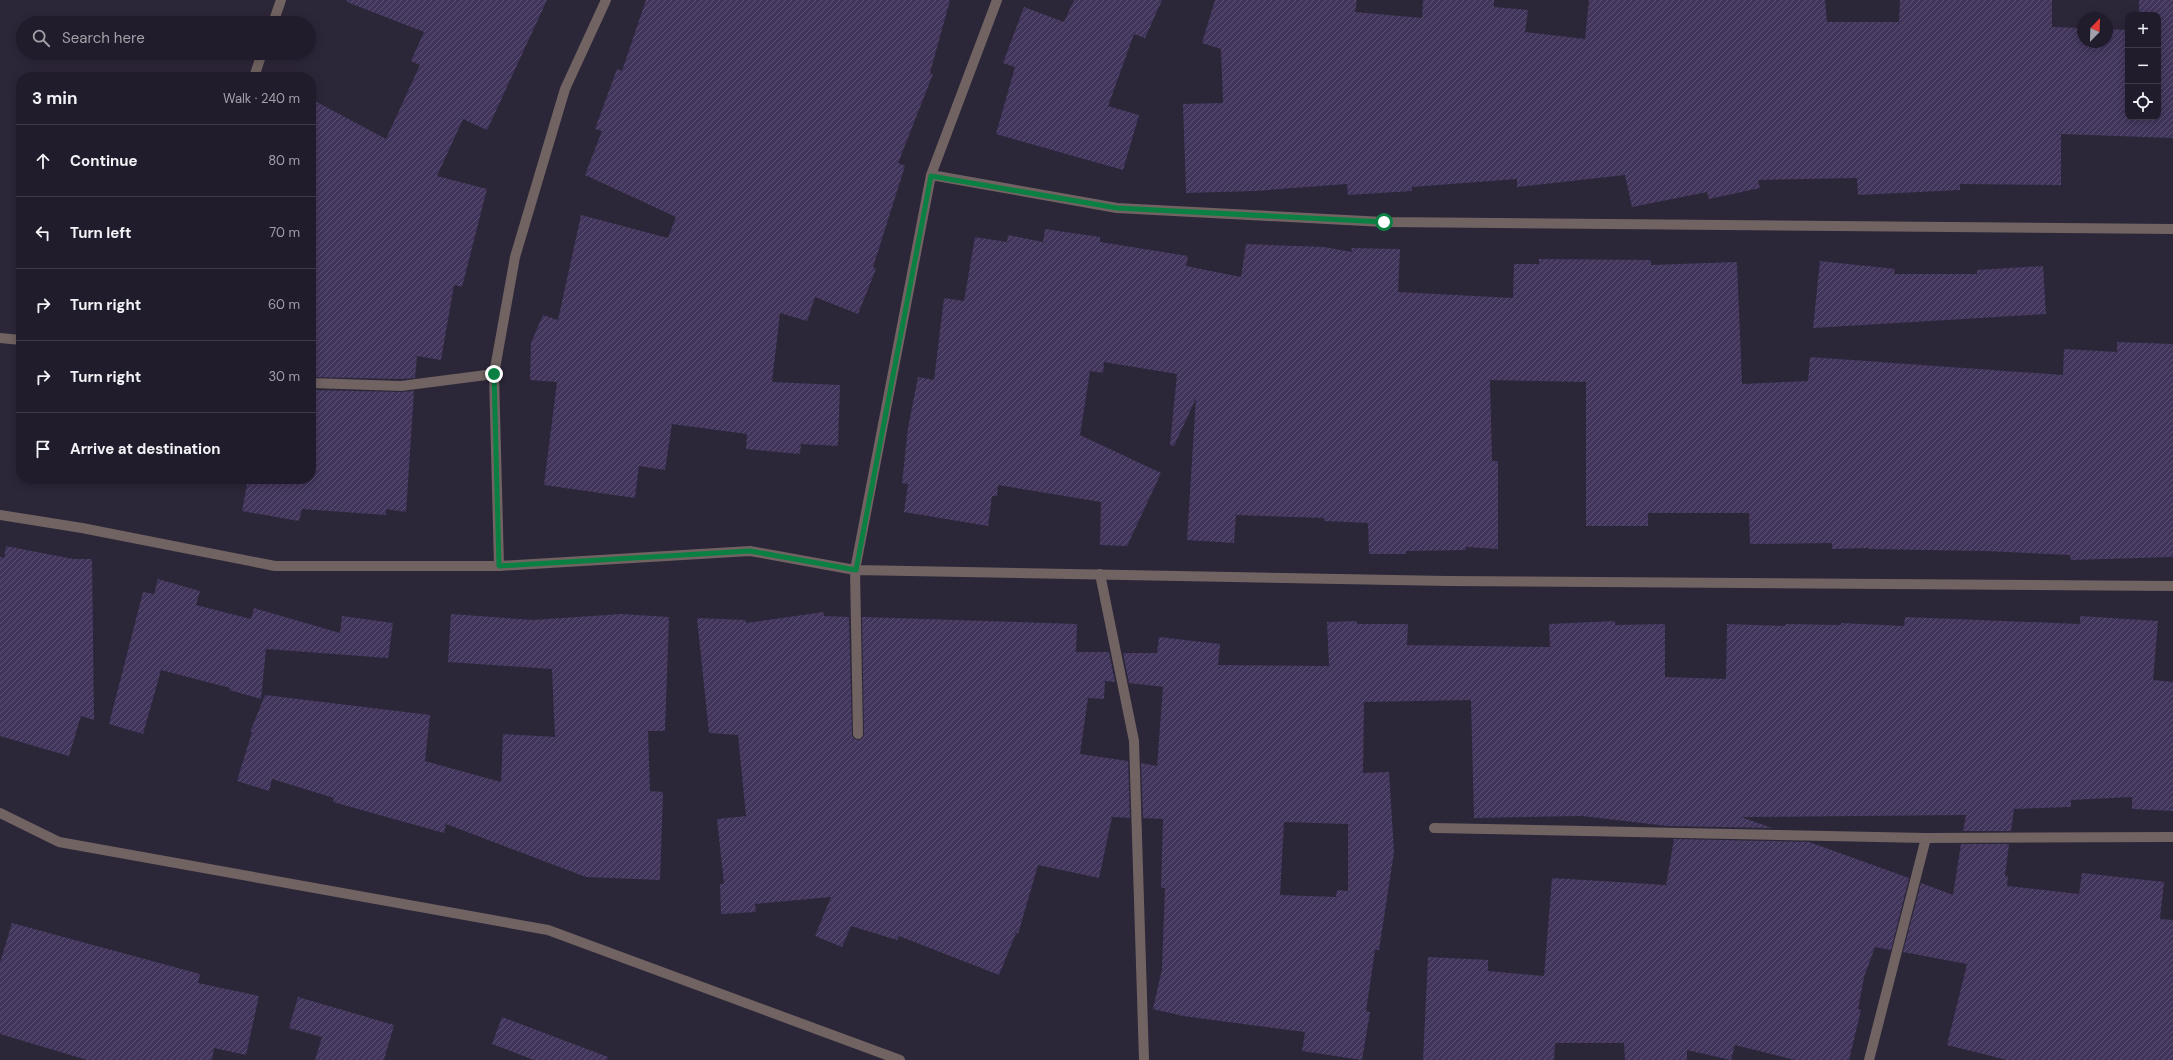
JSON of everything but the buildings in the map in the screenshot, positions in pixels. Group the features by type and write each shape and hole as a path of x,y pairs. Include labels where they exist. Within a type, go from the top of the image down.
{"street":[{"path":"275,16 281,0"},
{"path":"499,566 494,374 515,256 566,89 606,0"},
{"path":"858,734 856,570 931,176 997,0"},
{"path":"256,72 260,60"},
{"path":"931,176 1117,208 1384,222 2173,229"},
{"path":"0,338 16,340"},
{"path":"316,383 401,386 494,374"},
{"path":"0,515 82,528 275,566 499,566 750,551 856,570 1448,581 2173,586"},
{"path":"1100,574 1134,741 1144,1060"},
{"path":"0,813 59,842 548,930 900,1060"},
{"path":"1434,828 1926,838 2173,837"},
{"path":"1869,1060 1926,838"}],"route":[{"path":"494,374 499,566 750,551 856,570 931,176 1117,208 1384,222"}]}
